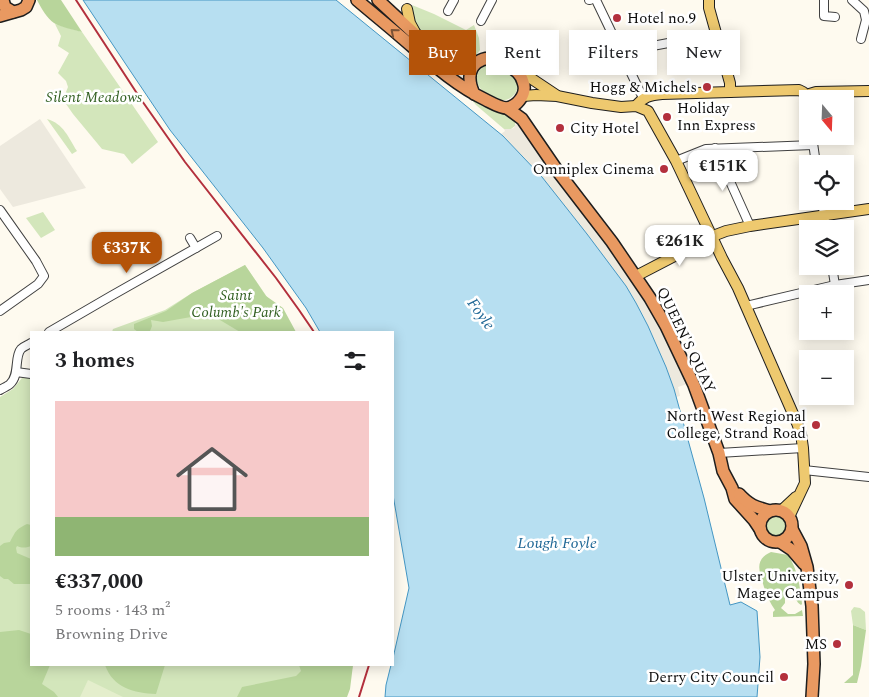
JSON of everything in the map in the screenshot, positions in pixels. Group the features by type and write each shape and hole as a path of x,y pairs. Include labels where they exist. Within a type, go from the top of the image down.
{"highway":[{"path":"0,5 3,0"},
{"path":"3,0 7,8 13,12"},
{"path":"0,16 24,9 29,0"},
{"path":"357,0 444,74 474,94 492,103 507,108 515,105 524,91 524,82 519,75"},
{"path":"378,0 410,30"},
{"path":"470,75 469,78 474,94"},
{"name":"QUEEN'S QUAY","path":"521,98 522,119"},
{"name":"QUEEN'S QUAY","path":"507,108 522,119 559,173 612,242 650,298 666,326 694,385 719,453 723,471 732,488 735,499 760,529"},
{"name":"QUEEN'S QUAY","path":"732,488 753,506 780,513"},
{"path":"792,529 788,538 780,542 775,543 766,540 760,529 761,518 765,514 780,513 792,525 792,529 801,546 812,606 814,664 812,697"},
{"path":"780,542 792,550 806,567"}],"main road":[{"path":"709,0 709,8 715,30"},
{"path":"406,26 405,15 409,4"},
{"path":"409,4 410,23 414,30"},
{"path":"526,75 557,96"},
{"path":"728,75 730,92"},
{"path":"636,106 643,98 656,94 799,90"},
{"path":"854,91 869,91"},
{"path":"648,111 650,102 656,94"},
{"path":"521,98 536,95 557,96 622,107 636,106 648,111 676,161 713,236 746,306 801,434 805,483 802,492 780,513"},
{"path":"636,276 726,231 869,209"}],"street":[{"path":"447,9 454,0"},
{"path":"481,22 492,0"},
{"path":"596,0 611,30"},
{"path":"824,0 824,16 835,17"},
{"path":"852,0 866,10 866,20 861,39"},
{"path":"632,75 643,98"},
{"path":"676,161 706,148 799,141"},
{"path":"715,148 750,226"},
{"path":"0,210 36,261 44,276 38,284 0,311"},
{"path":"823,210 825,220"},
{"path":"51,331 217,236"},
{"path":"190,238 196,248"},
{"path":"834,275 836,285 869,280"},
{"path":"746,306 799,294"},
{"path":"0,390 10,384 16,372 18,353 23,347 30,344"},
{"path":"16,372 30,374"},
{"path":"719,453 803,448"},
{"path":"804,470 869,477"}],"green space":[{"path":"37,0 61,0 82,32 54,23 44,13"},
{"path":"412,5 466,30 419,30 415,26"},
{"name":"Silent Meadows","path":"55,24 82,32 158,142 132,164 124,154 102,149 64,101 68,87 66,81 58,73 69,53 58,46 61,36"},
{"path":"474,25 476,30 466,30"},
{"path":"476,30 479,38 480,50 476,55"},
{"path":"486,65 486,75 513,75 517,82 515,94 509,99 501,100 483,91 478,84 477,76"},
{"path":"467,94 509,114 515,121 515,126 511,129 504,129 476,105"},
{"path":"47,119 62,128 77,151 72,154"},
{"path":"43,212 55,230 41,238 26,218"},
{"name":"Saint Columb's Park","path":"245,265 290,331 112,331 113,329 165,310 192,293"},
{"name":"Saint Columb's Park","path":"245,265 266,296 283,308 295,331 238,331 215,317 191,317 163,322 151,320 152,326 150,331 137,331 134,329 134,324 166,311 192,293"},
{"path":"30,377 30,666 353,666 346,697 0,697 0,397 13,389 22,378"},
{"path":"776,516 786,523 787,527 780,537 776,538 766,531 765,527 772,517"},
{"path":"27,524 30,525 30,546 24,548 17,546 16,548 17,553 30,559 30,584 14,584 0,576 0,546 10,542 16,531"},
{"path":"771,552 788,555 794,567 799,585 802,604 797,601 794,591 788,589 785,591 785,603 781,608 788,614 795,614 802,610 803,616 773,617 775,610 765,590 759,567 765,555"},
{"path":"854,607 860,608 865,612 866,630 853,625 851,611"},
{"path":"853,625 866,630 861,666 857,683 844,683 853,675"},
{"path":"19,630 30,634 30,666 50,666 42,684 58,697 0,697 0,632"},
{"path":"106,666 165,666 156,694 125,688 113,679"},
{"path":"299,666 353,666 347,697 237,697 242,687 296,676 301,671"},
{"path":"88,680 123,697 80,697"}],"shaded area":[{"path":"40,119 86,188 13,207 0,189 0,146"},
{"path":"515,119 619,263 649,309 673,351 687,384 678,387 680,396 676,397 667,369 612,268 541,176 501,134 505,131 504,129 514,128"}],"water":[{"name":"Lough Foyle","path":"83,0 336,0 409,59 409,75 428,75 503,136 542,177 587,234 626,286 648,326 674,389 704,498 730,605 741,602 757,611 760,657 757,697 385,697 391,666 394,666 394,654 409,588 394,501 394,331 319,331 306,308 263,248 170,130"}],"railway":[{"path":"76,0 140,98 185,162 276,278 313,331"},
{"path":"359,697 369,666"}],"place":[{"name":"Hotel no.9","path":"617,18"},
{"name":"Hogg & Michels","path":"707,87"},
{"name":"Holiday Inn Express","path":"667,117"},
{"name":"City Hotel","path":"560,128"},
{"name":"Omniplex Cinema","path":"664,169"},
{"name":"North West Regional College, Strand Road","path":"816,425"},
{"name":"Ulster University, Magee Campus","path":"849,585"},
{"name":"MS","path":"837,644"},
{"name":"Derry City Council","path":"784,677"}],"water label":[{"name":"Foyle","path":"481,314"}]}
